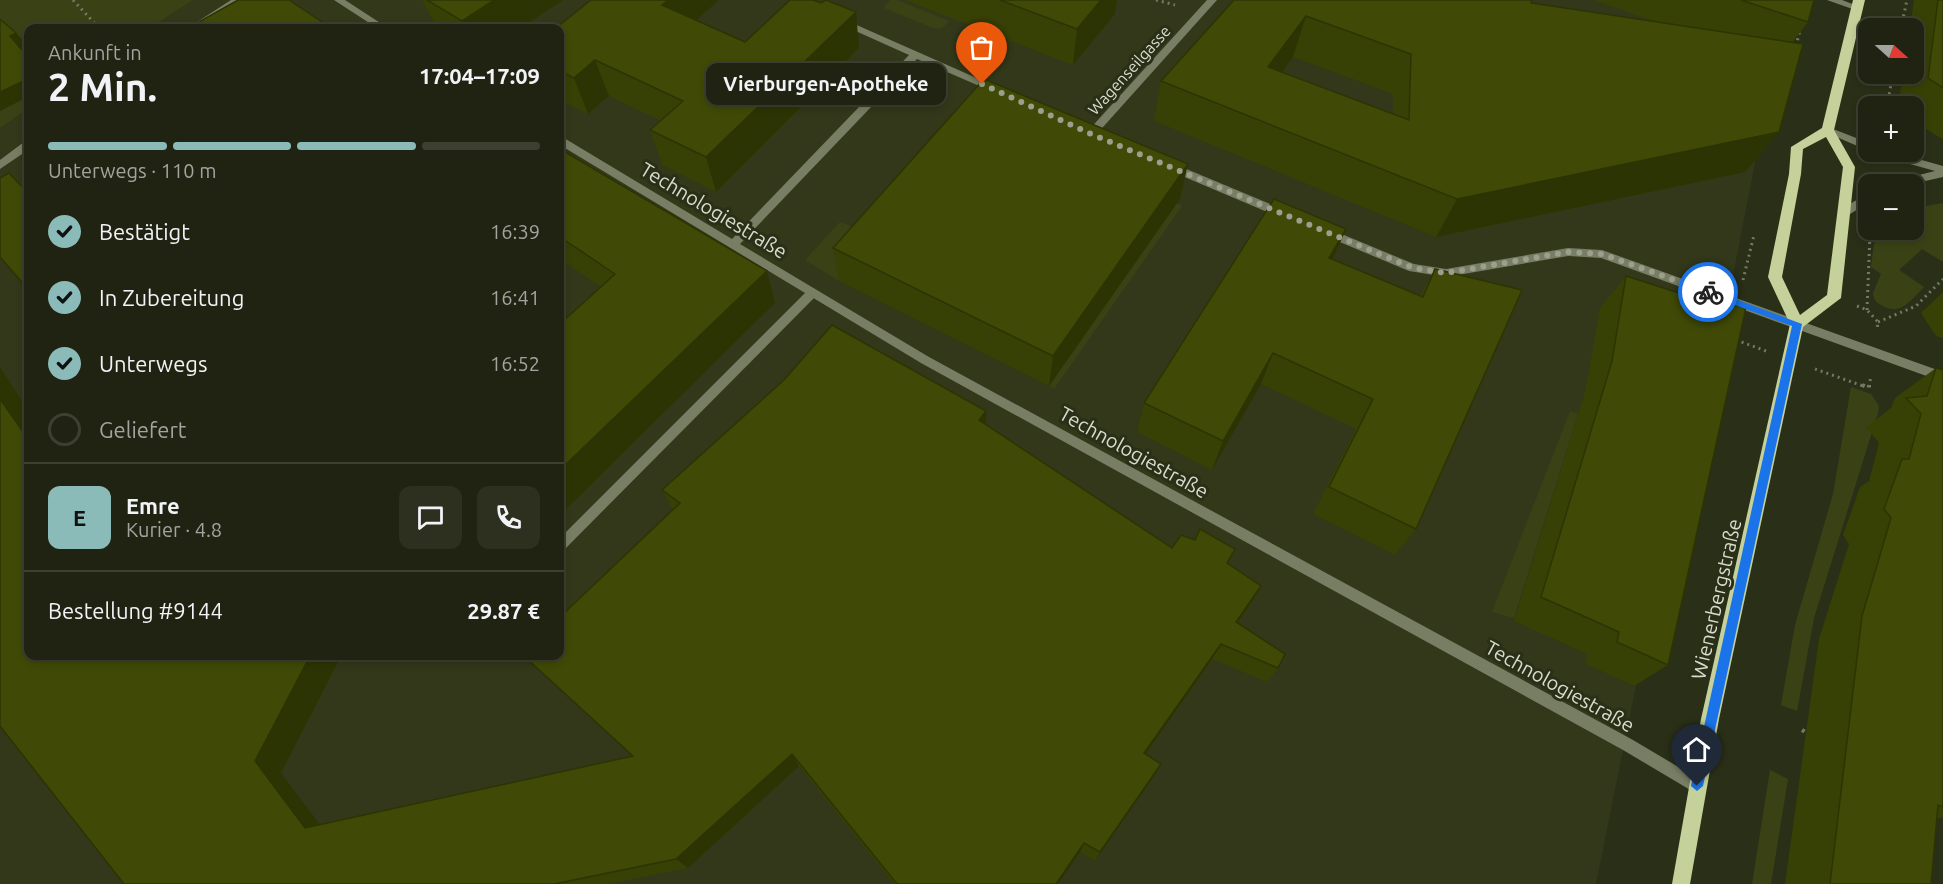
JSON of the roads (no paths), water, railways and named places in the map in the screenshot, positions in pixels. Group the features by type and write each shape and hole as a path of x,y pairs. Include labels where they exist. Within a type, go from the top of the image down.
{"main road":[{"path":"1827,130 1797,147 1795,174 1775,277 1797,324 1834,298 1849,167 1827,130 1858,4"},
{"name":"Wienerbergstraße","path":"1681,884 1697,786 1797,324"}],"street":[{"path":"200,24 237,0"},
{"path":"339,0 377,24"},
{"name":"Wagenseilgasse","path":"1102,138 1086,131 1212,0"},
{"path":"1832,0 1858,4"},
{"path":"829,16 1002,93"},
{"path":"733,244 916,54"},
{"path":"1827,130 1858,143"},
{"name":"Technologiestraße","path":"564,143 925,360 1628,745 1697,786"},
{"path":"0,165 24,148"},
{"path":"1912,162 1943,172"},
{"path":"1165,165 1293,218"},
{"path":"1924,177 1943,172"},
{"path":"1843,213 1858,204"},
{"path":"1314,227 1413,268 1446,273 1568,252 1602,254 1943,377"},
{"path":"564,542 813,292"}],"place":[{"name":"Vierburgen-Apotheke","path":"982,84"}]}
